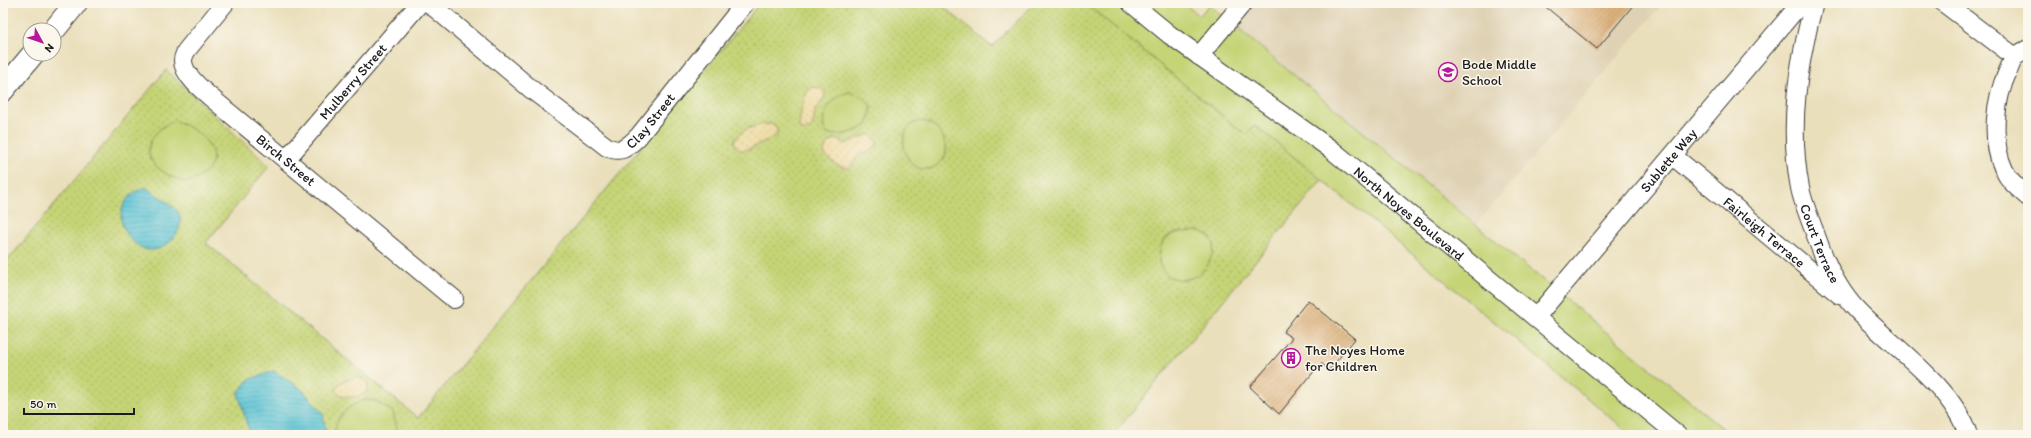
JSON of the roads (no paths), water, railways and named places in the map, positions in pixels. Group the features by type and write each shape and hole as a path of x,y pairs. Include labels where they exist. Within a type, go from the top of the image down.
{"main road":[{"path":"61,22 76,3"},
{"path":"3,90 26,62"}],"street":[{"name":"Birch Street","path":"225,3 186,51 183,60 185,71 192,80 227,111 454,299"},
{"name":"Mulberry Street","path":"288,161 290,155 420,3"},
{"name":"Clay Street","path":"430,3 532,89 607,147 615,151 624,150 638,137 745,3"},
{"name":"North Noyes Boulevard","path":"1131,3 1170,35 1332,150 1678,435"},
{"path":"1199,56 1243,3"},
{"name":"Sublette Way","path":"1536,317 1801,3"},
{"name":"Court Terrace","path":"1814,3 1801,54 1796,92 1794,147 1800,189 1825,262 1856,309 1939,389 1958,413 1968,435"},
{"path":"1944,3 2021,53 2002,83 1997,107 1998,154 2004,171 2012,182 2028,198"},
{"name":"Fairleigh Terrace","path":"1673,156 1856,309"}],"water":[{"path":"142,188 147,188 167,202 177,211 180,217 181,223 176,235 166,245 154,250 142,248 131,240 122,222 121,212 127,199"},
{"path":"274,371 303,390 323,414 326,435 253,435 248,428 238,393 248,380"}],"place":[{"name":"Bode Middle School","path":"1448,72"},
{"name":"The Noyes Home for Children","path":"1291,358"}]}
